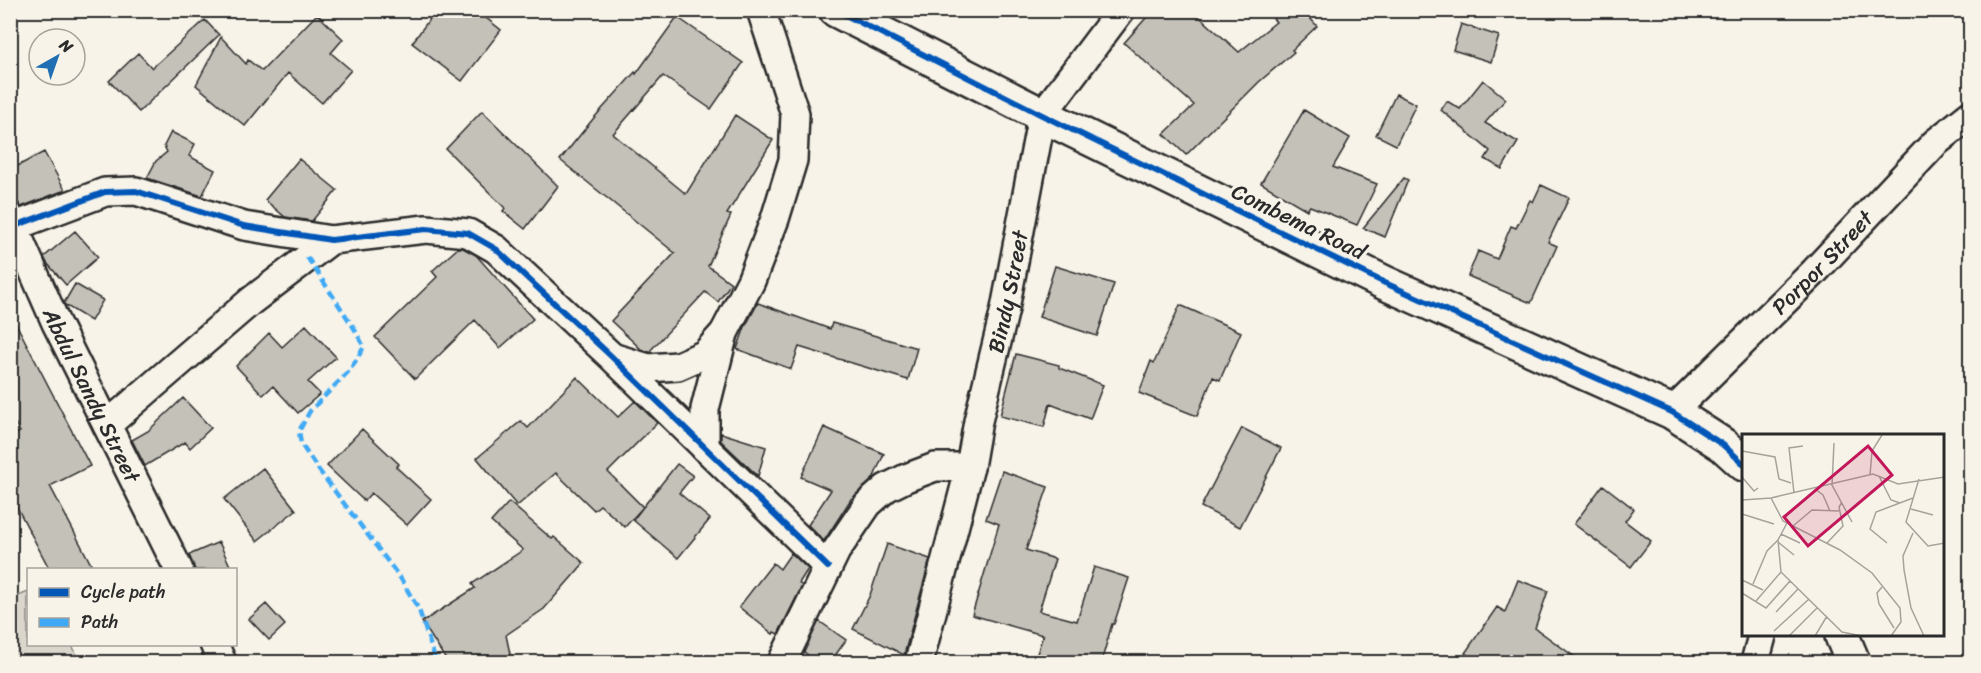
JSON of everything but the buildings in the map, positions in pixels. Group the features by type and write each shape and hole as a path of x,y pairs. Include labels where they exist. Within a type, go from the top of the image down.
{"street":[{"path":"705,448 705,408 724,333 751,281 775,219 793,159 795,114 761,10"},
{"name":"Combema Road","path":"836,10 1042,115 1385,284 1672,412 1723,445 1742,462"},
{"path":"1042,115 1121,10"},
{"name":"Bindy Street","path":"919,663 970,467 978,421 1005,309 1042,115"},
{"name":"Porpor Street","path":"1672,412 1814,272 1935,143 1971,115"},
{"path":"13,222 105,192 136,190 244,226 331,240 426,229 468,233 496,249 611,356 828,567"},
{"name":"Abdul Sandy Street","path":"13,222 56,323 178,568"},
{"path":"107,425 251,301 331,240"},
{"path":"611,356 648,368 678,366 705,354 724,333"},
{"path":"782,663 836,551 868,504 886,488 906,478 935,468 970,467"},
{"path":"1755,663 1762,637"},
{"path":"1842,637 1853,663"},
{"path":"214,646 222,663"}],"shaded area":[{"path":"27,592 27,646 72,646 80,662 11,662 11,599"}],"marked path":[{"path":"307,257 364,347 350,370 310,411 299,431 301,444 401,579 419,610 436,662"}],"cycle path":[{"path":"836,10 1042,115 1385,283 1672,412 1723,445 1742,462"},
{"path":"15,226 105,192 136,191 244,226 331,240 426,229 468,233 496,249 611,356 828,567"}]}
